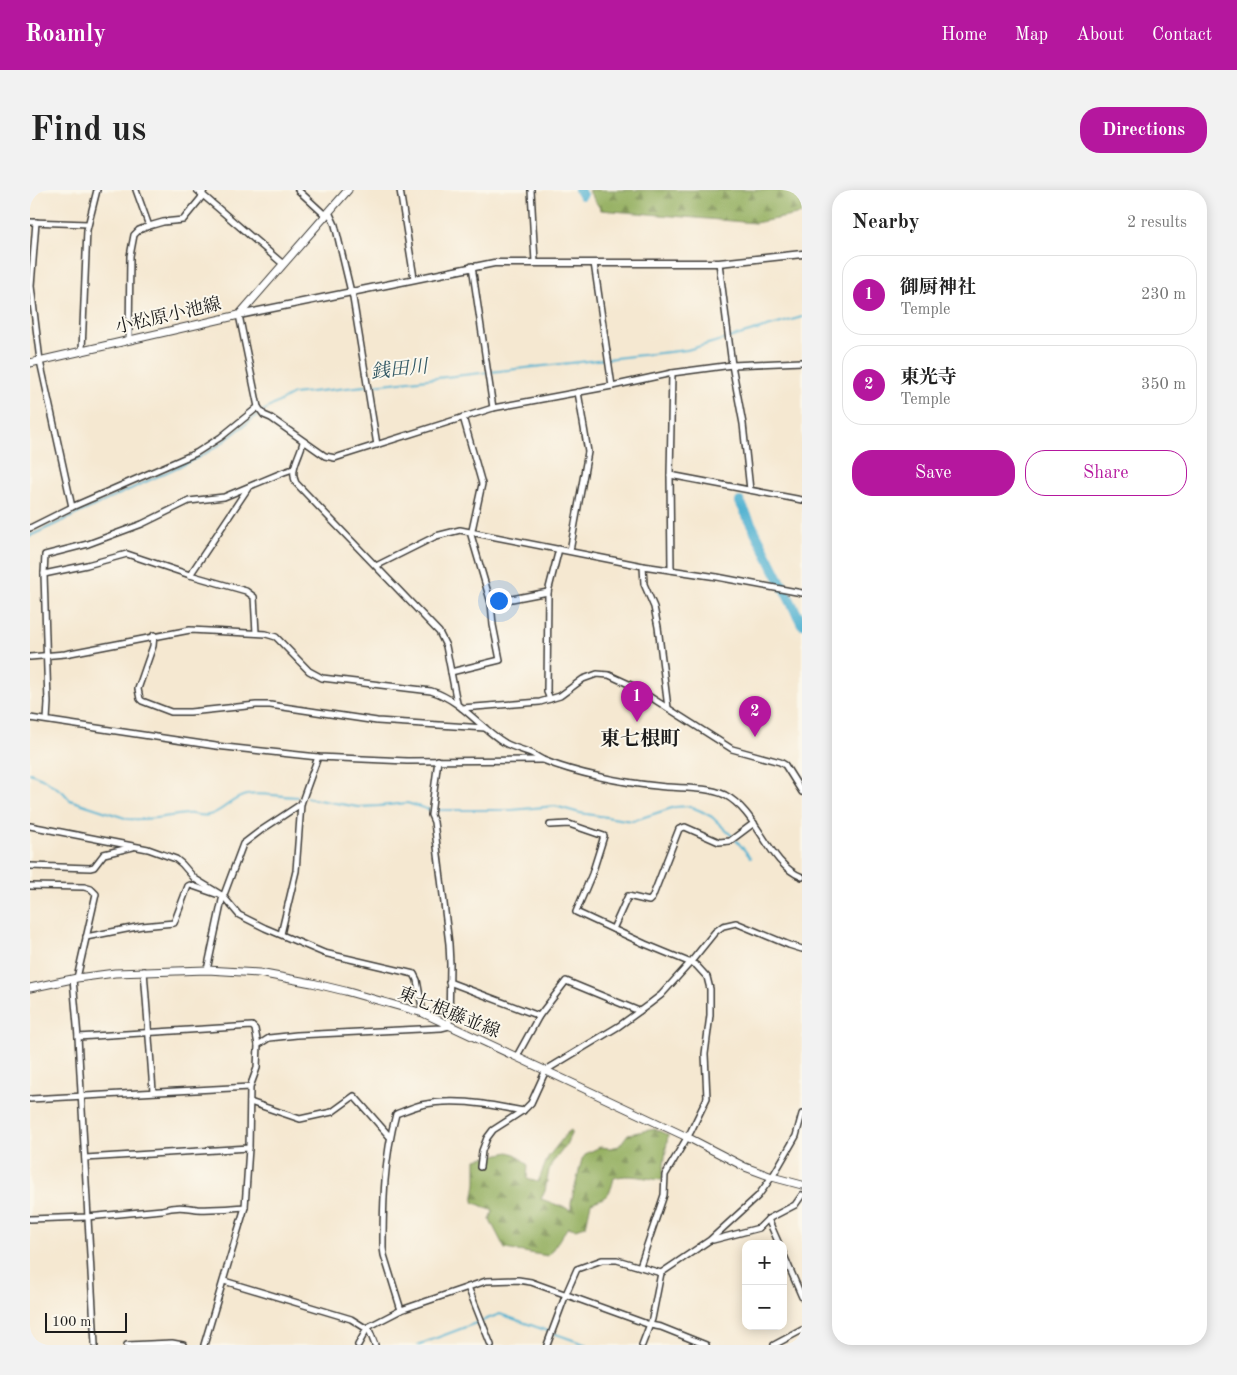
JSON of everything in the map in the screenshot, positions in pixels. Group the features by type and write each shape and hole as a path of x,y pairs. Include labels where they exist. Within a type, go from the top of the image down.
{"main road":[{"name":"小松原小池線","path":"30,363 238,315 348,190"},
{"name":"東七根藤並線","path":"30,988 75,979 144,971 206,970 259,973 312,983 423,1013 687,1137 744,1167 802,1186"}],"street":[{"path":"82,350 88,224 97,190"},
{"path":"136,190 149,226"},
{"path":"197,190 203,192 283,264"},
{"path":"298,190 327,214 335,225 352,292 376,445"},
{"path":"400,190 414,278"},
{"path":"531,190 536,262"},
{"path":"128,340 130,247 134,235 139,230 149,226 183,220 203,192"},
{"path":"72,507 40,361 31,286 33,222 88,224"},
{"path":"802,254 719,263 494,262 238,315 258,407 264,415 329,458 336,458 493,408 672,373 732,364 802,362"},
{"path":"594,263 612,386"},
{"path":"719,263 729,344 743,424 750,490"},
{"path":"472,266 493,408"},
{"path":"671,570 672,373"},
{"path":"570,551 588,452 578,392"},
{"path":"30,528 72,507 196,453 221,437 258,407"},
{"path":"451,672 500,660 491,603 472,532 482,484 463,417"},
{"path":"303,442 293,469 294,478 299,486 439,632 446,646 457,703"},
{"path":"46,720 48,704 45,555 88,544 142,524 189,501 224,498 293,469"},
{"path":"670,475 802,500"},
{"path":"190,575 249,488"},
{"path":"376,566 436,536 460,530 643,566 802,593"},
{"path":"550,698 547,686 548,592 559,549"},
{"path":"44,574 127,554 246,591 252,595 255,606 256,634"},
{"path":"643,566 644,584 654,607 658,627 668,708"},
{"path":"491,603 548,592"},
{"path":"30,657 65,654 190,630 266,634 276,637 309,671 322,678 431,690 457,703 484,728 506,743 543,760 625,782 708,790 723,794 754,823 785,867 802,877"},
{"path":"154,636 153,646 138,694 142,701 171,712 270,705 376,721 484,728"},
{"path":"462,708 530,704 560,696 583,679 597,674 609,675 620,679 668,708 732,750 780,762 785,765 802,792"},
{"path":"30,718 216,746 318,756 407,761 543,760"},
{"path":"281,934 296,871 300,804 318,756"},
{"path":"258,1045 269,1038 297,1035 441,1028 449,1026 449,944 434,822 431,815 438,760"},
{"path":"206,970 223,896 246,841 300,804"},
{"path":"613,929 628,896 648,901 652,898 678,829 685,827 725,843 754,823"},
{"path":"550,825 569,824 604,836 592,874 576,912 696,965 707,978 710,989 710,1015 705,1054 707,1098 691,1132 665,1176 664,1195 658,1217 640,1266"},
{"path":"30,826 148,849 176,859 195,879 223,896 239,915 324,953 412,973 418,980 423,1013"},
{"path":"30,866 90,868 94,867 104,854 136,847"},
{"path":"86,937 142,926 174,923 190,885 223,896"},
{"path":"30,886 84,888 94,891 96,894 75,979 95,1345"},
{"path":"480,1167 482,1151 487,1138 493,1130 531,1103 546,1070 619,1026 660,995 690,963 715,932 723,926 736,923 802,949"},
{"path":"144,971 153,1091"},
{"path":"517,1056 540,1016 566,981 639,1011"},
{"path":"449,982 540,1016"},
{"path":"78,1037 252,1026 255,1029 258,1045 257,1068 250,1087 249,1148 245,1207 204,1345"},
{"path":"30,1099 250,1087"},
{"path":"250,1102 300,1120 332,1112 354,1096 390,1137"},
{"path":"401,1310 384,1255 384,1192 390,1137 396,1114 418,1105 442,1102 485,1103 523,1110"},
{"path":"642,1345 650,1324 661,1273 710,1240 758,1196 772,1177 796,1136 802,1114"},
{"path":"85,1158 249,1148"},
{"path":"710,1240 759,1228 768,1218 795,1205 802,1196"},
{"path":"30,1219 87,1217 162,1210 173,1207 245,1207"},
{"path":"768,1218 777,1240"},
{"path":"547,1345 577,1269 602,1260 617,1260 661,1273"},
{"path":"787,1262 802,1296"},
{"path":"358,1345 368,1328 401,1310 486,1282 518,1280 531,1282 650,1324 661,1326 706,1345"},
{"path":"224,1281 351,1319 368,1328 376,1345"},
{"path":"468,1287 491,1345"},
{"path":"774,1345 802,1330"},
{"path":"127,1345 172,1342 183,1345"}],"green space":[{"path":"588,190 802,190 802,214 755,223 601,210"},
{"path":"655,1129 668,1135 662,1180 632,1176 614,1178 607,1195 591,1203 586,1226 575,1229 568,1227 548,1256 505,1249 490,1220 493,1211 473,1202 476,1183 476,1159 509,1152 517,1155 528,1165 527,1179 538,1182 548,1157 571,1130 572,1132 565,1147 552,1163 541,1199 571,1210 582,1159 587,1153 600,1147 610,1148 619,1146 628,1134"}],"waterway":[{"path":"579,190 582,195"},
{"name":"銭田川","path":"30,536 199,457 218,446 261,412 293,394 687,350 802,317"},
{"path":"740,502 802,624"},
{"path":"30,773 42,778 63,792 70,800 128,819 150,819 189,814 209,815 219,811 242,796 253,794 297,797"},
{"path":"307,798 358,807 407,803 430,810"},
{"path":"436,810 512,810 555,806 580,813 632,821 675,807 689,806 712,817 732,836"},
{"path":"736,840 751,858"},
{"path":"418,1345 500,1314 587,1345"}],"place":[{"name":"御厨神社","path":"637,722"},
{"name":"東光寺","path":"755,737"}],"district":[{"name":"東七根町","path":"640,738"}]}
